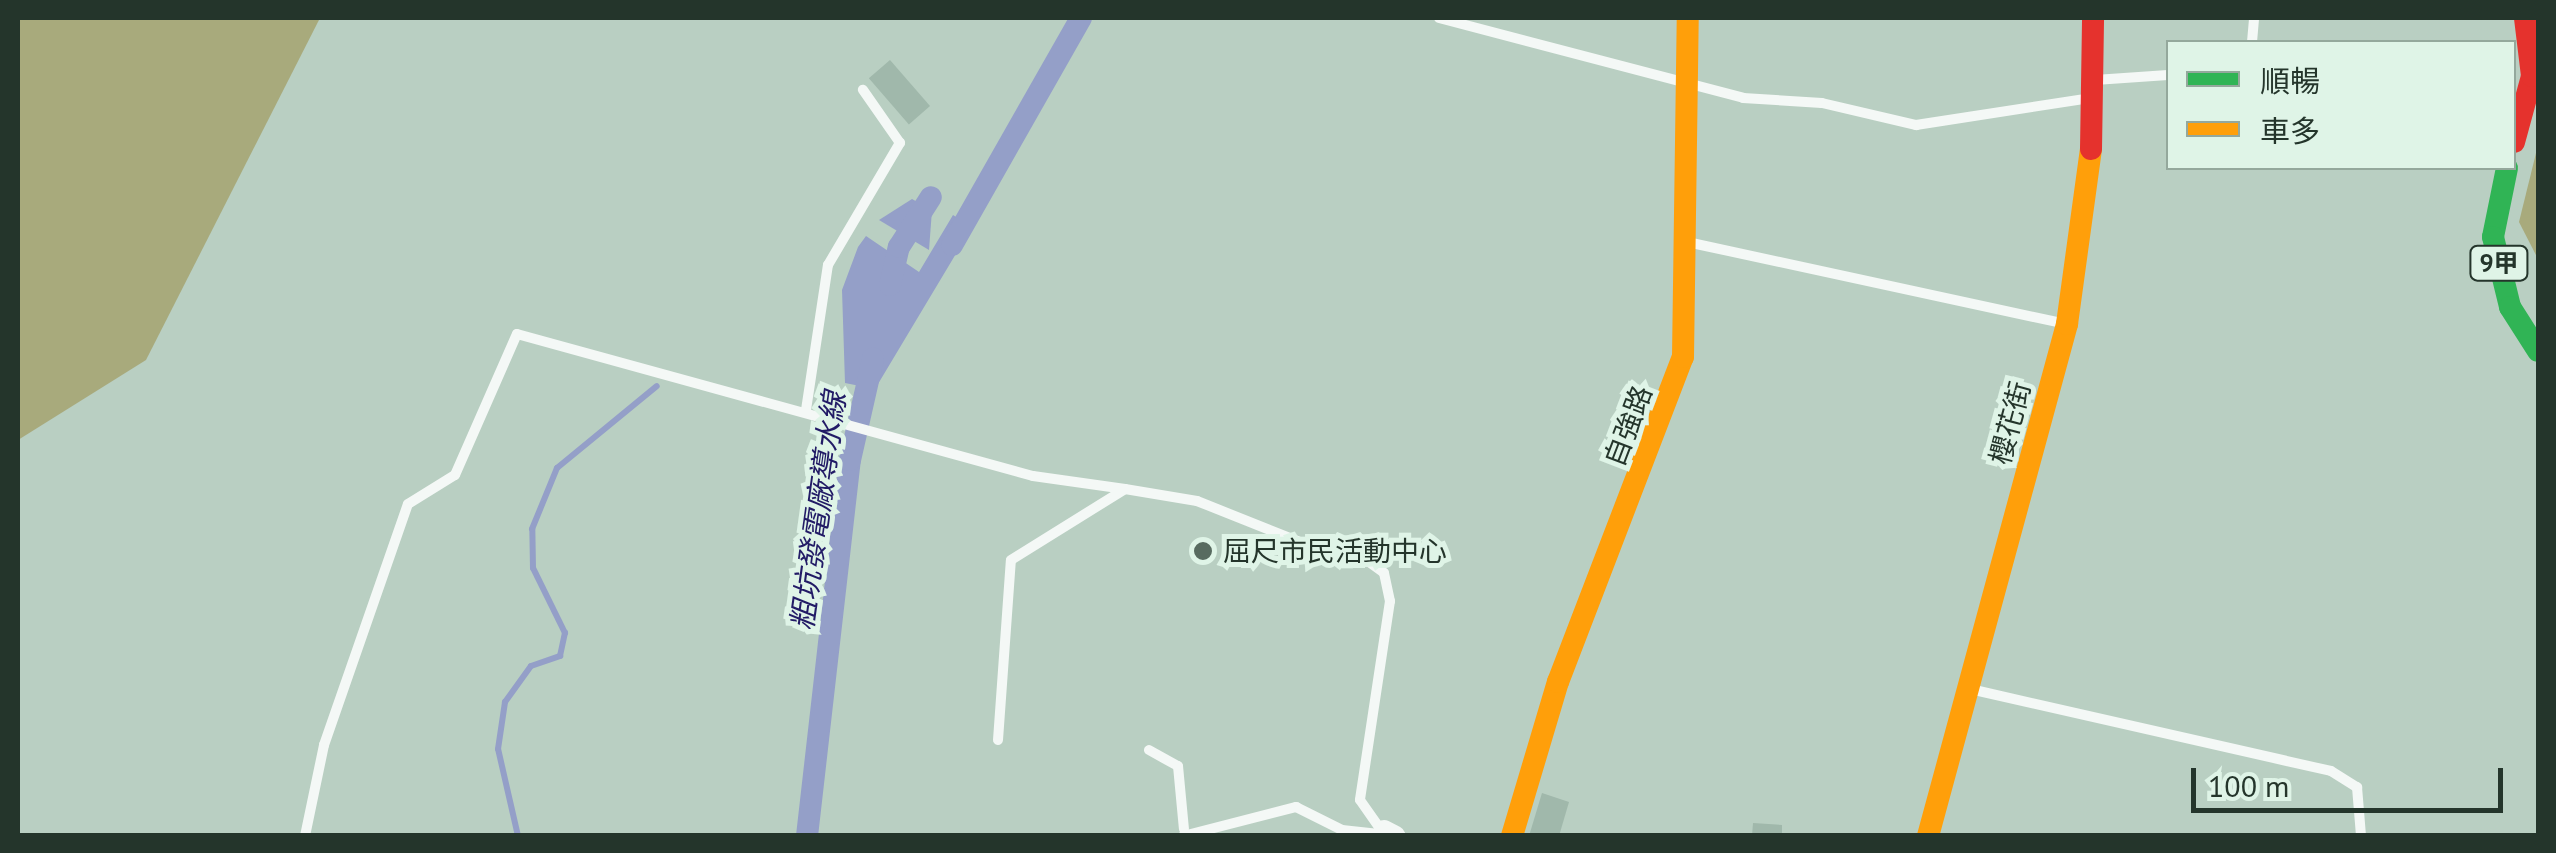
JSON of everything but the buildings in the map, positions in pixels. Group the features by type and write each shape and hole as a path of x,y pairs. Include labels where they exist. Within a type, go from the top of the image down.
{"street":[{"name":"自強路","path":"1512,836 1558,682 1671,404 1683,357 1688,18"},
{"name":"櫻花街","path":"1928,836 2067,324 2096,88 2093,18"},
{"path":"2516,135 2532,76 2525,18"},
{"name":"9甲","path":"2506,170 2493,238 2510,306 2538,351"}],"lane":[{"path":"1439,18 1688,82 1916,125 2166,75"},
{"path":"806,410 828,265 900,143 863,90"},
{"path":"1686,242 2067,324"},
{"path":"305,836 324,745 408,504 455,474 518,334 806,410 1032,476 1196,501 1305,544 1358,554 1384,573 1390,602 1360,800 1384,834"},
{"path":"998,740 1011,560 1125,489"},
{"path":"1969,689 2330,772 2357,787 2362,836"},
{"path":"1149,750 1178,766 1184,832 1296,807 1342,830 1384,834"}],"green space":[{"path":"18,18 320,18 146,360 18,440"},
{"path":"2538,145 2538,259 2519,222"}],"water":[{"path":"912,199 932,210 929,250 879,220"},
{"path":"953,215 972,227 875,389 845,383 842,290 858,247 866,236 919,272"}],"waterway":[{"name":"粗坑發電廠導水線","path":"952,245 1081,18"},
{"path":"890,285 899,247 931,197"},
{"name":"粗坑發電廠導水線","path":"807,836 850,460 873,359"},
{"path":"518,836 498,749 505,702 531,666 560,656 565,633 533,568 532,529 557,468 657,386"}],"traffic: fast":[{"path":"2507,170 2493,237 2510,307 2538,351"}],"traffic: slow":[{"path":"1512,836 1558,682 1683,357 1688,18"},
{"path":"1928,836 2067,324 2091,149"}],"traffic: jam":[{"path":"2091,149 2093,18"},
{"path":"2516,135 2532,76 2525,18"}],"place":[{"name":"屈尺市民活動中心","path":"1203,551"}]}
